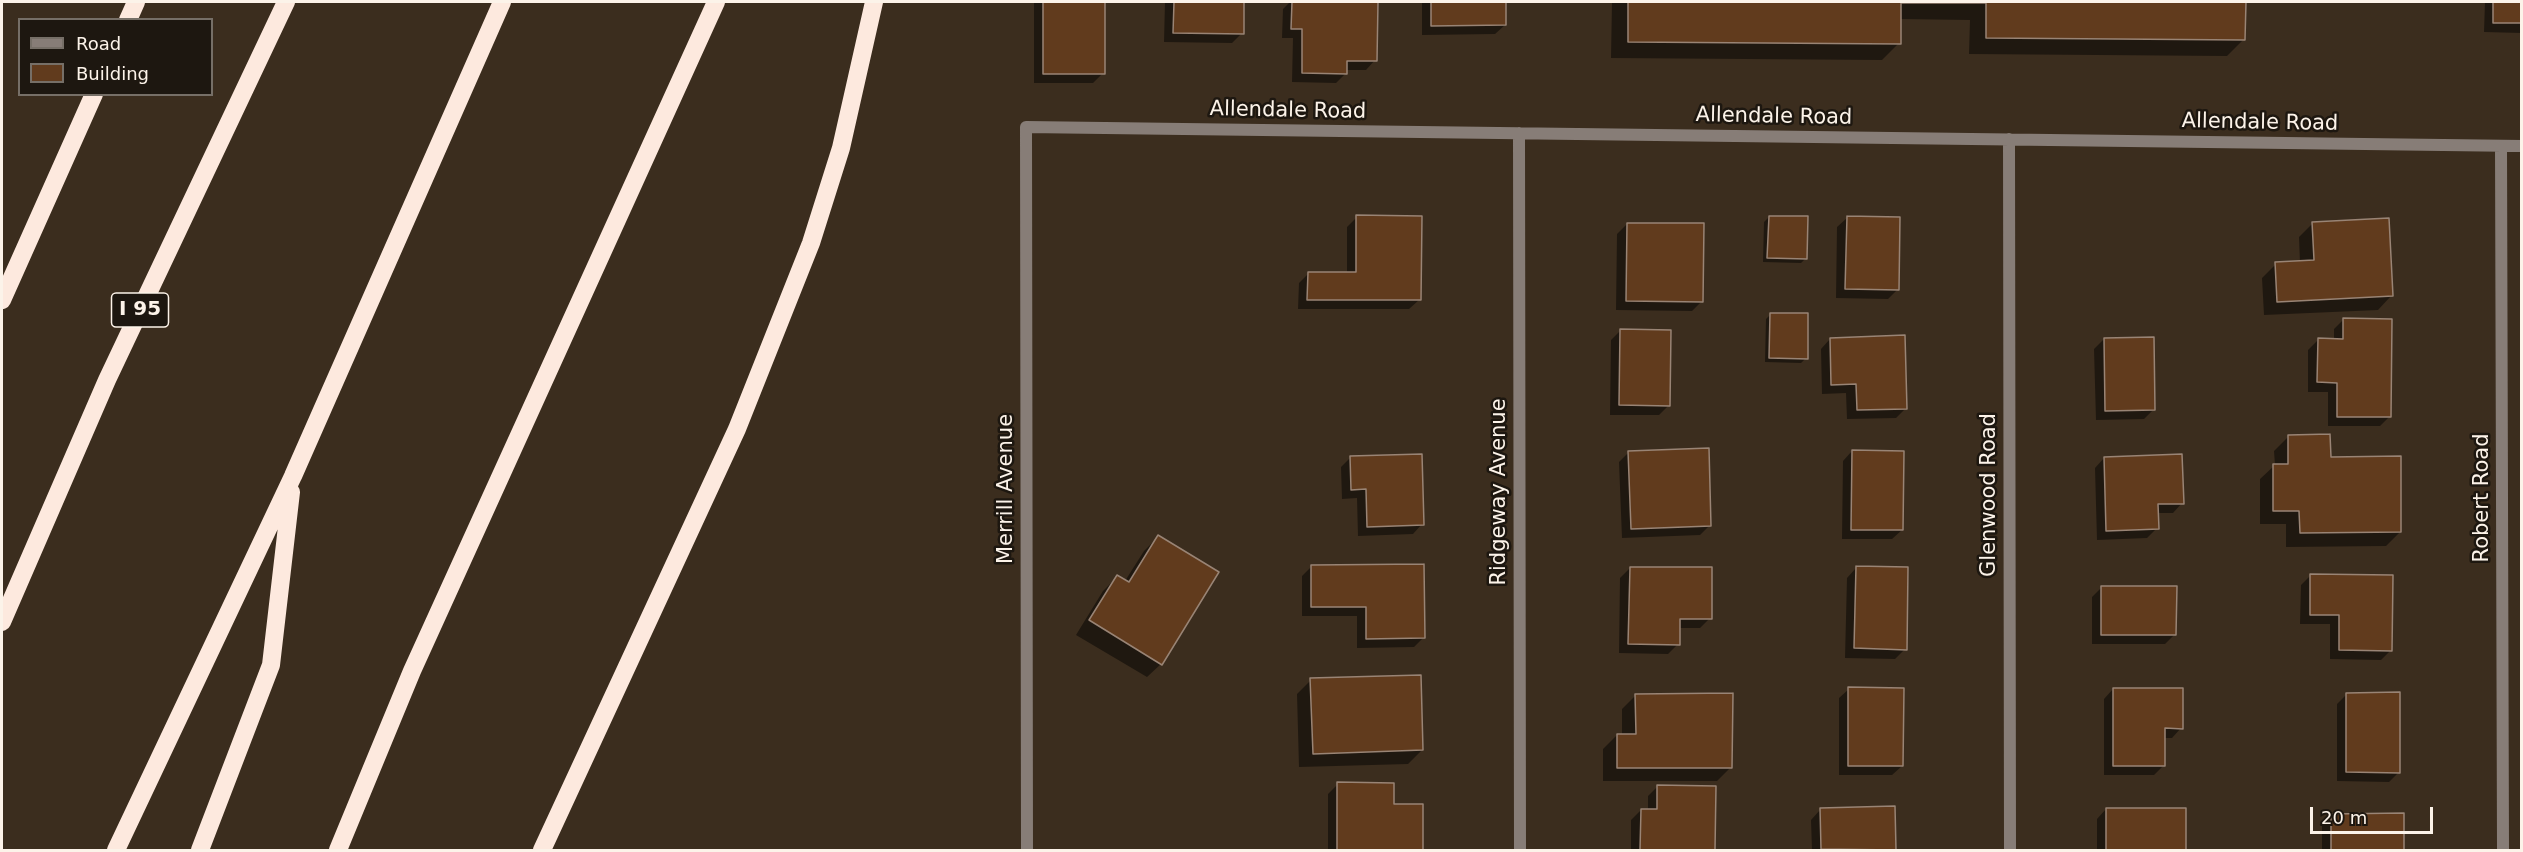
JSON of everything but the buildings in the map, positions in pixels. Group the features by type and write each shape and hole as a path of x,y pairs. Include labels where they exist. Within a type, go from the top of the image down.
{"highway":[{"path":"129,18 136,2"},
{"name":"I 95","path":"2,622 107,380 286,2"},
{"path":"116,850 293,476 502,2"},
{"path":"338,850 412,671 716,2"},
{"path":"542,850 737,429 811,243 841,148 874,2"},
{"path":"2,300 93,96"},
{"path":"200,850 271,665 293,476"}],"street":[{"name":"Allendale Road","path":"1026,127 2522,146"},
{"name":"Merrill Avenue","path":"1026,127 1028,850"},
{"name":"Ridgeway Avenue","path":"1519,133 1520,850"},
{"name":"Glenwood Road","path":"2009,139 2010,850"},
{"name":"Robert Road","path":"2501,146 2503,850"}]}
